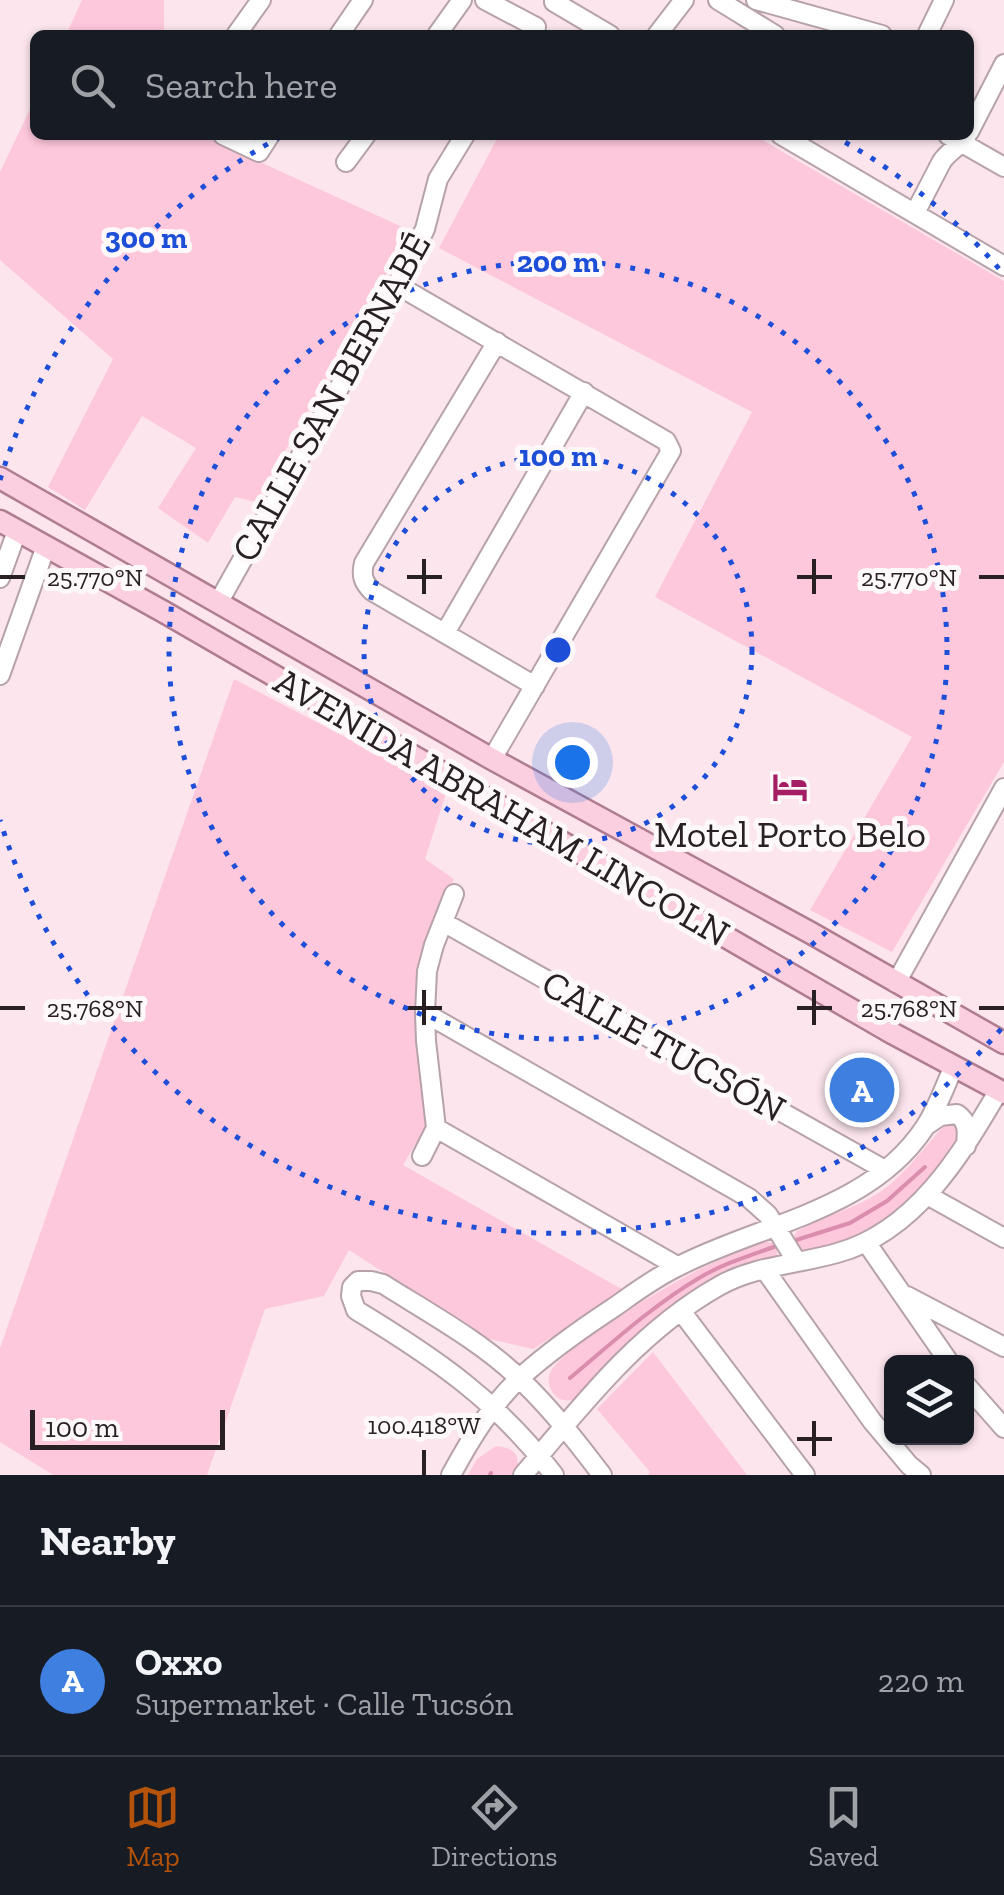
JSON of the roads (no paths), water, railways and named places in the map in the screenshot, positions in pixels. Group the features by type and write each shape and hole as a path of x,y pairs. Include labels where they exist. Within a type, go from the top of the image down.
{"main road":[{"path":"0,478 492,759 1004,1043"},
{"name":"AVENIDA ABRAHAM LINCOLN","path":"9,526 1001,1092"},
{"path":"79,564 95,532"}],"street":[{"path":"240,30 261,0"},
{"path":"342,30 363,0"},
{"path":"441,30 462,0"},
{"path":"484,0 532,30"},
{"path":"660,30 684,0"},
{"path":"718,0 767,30"},
{"path":"756,0 864,30"},
{"path":"929,30 944,0"},
{"path":"535,30 554,1 575,6 604,30"},
{"path":"974,115 1004,64"},
{"path":"234,140 259,152 267,140"},
{"path":"346,162 362,140"},
{"name":"CALLE SAN BERNABÉ","path":"218,603 397,285 425,229 438,179 462,140"},
{"path":"790,140 1004,266"},
{"path":"914,213 942,160 959,140"},
{"path":"968,140 1004,166"},
{"path":"397,285 666,441 671,451 492,759"},
{"path":"496,342 362,571 372,591 535,686"},
{"path":"445,633 584,392"},
{"path":"0,578 9,526"},
{"path":"0,675 46,546"},
{"path":"896,983 1004,788"},
{"path":"422,1156 436,1128 425,1013 427,970 454,894"},
{"name":"CALLE TUCSÓN","path":"443,922 885,1170"},
{"path":"425,1013 750,1198 775,1225 797,1262"},
{"path":"451,1475 494,1407 520,1378 570,1337 677,1266 824,1207 885,1170 925,1127 954,1066"},
{"path":"522,1475 606,1376 681,1311 722,1284 840,1253 866,1242 910,1211 928,1195 966,1147 1001,1092"},
{"path":"925,1127 940,1116 957,1114 967,1126 966,1147"},
{"path":"436,1128 677,1266"},
{"path":"928,1195 1004,1238"},
{"path":"866,1242 944,1355"},
{"path":"765,1270 910,1472"},
{"path":"554,1475 494,1407 433,1357 356,1310 352,1287 358,1281 383,1284 452,1326 520,1378 564,1425 602,1475"},
{"path":"902,1293 1004,1347"},
{"path":"681,1311 805,1475"},
{"path":"974,1394 1004,1428"}],"waterway":[{"path":"793,1241 850,1223 887,1201 925,1167"},
{"path":"570,1378 633,1325 699,1278 779,1245"}],"place":[{"name":"Motel Porto Belo","path":"790,787"},
{"name":"Oxxo","path":"862,1090"}]}
